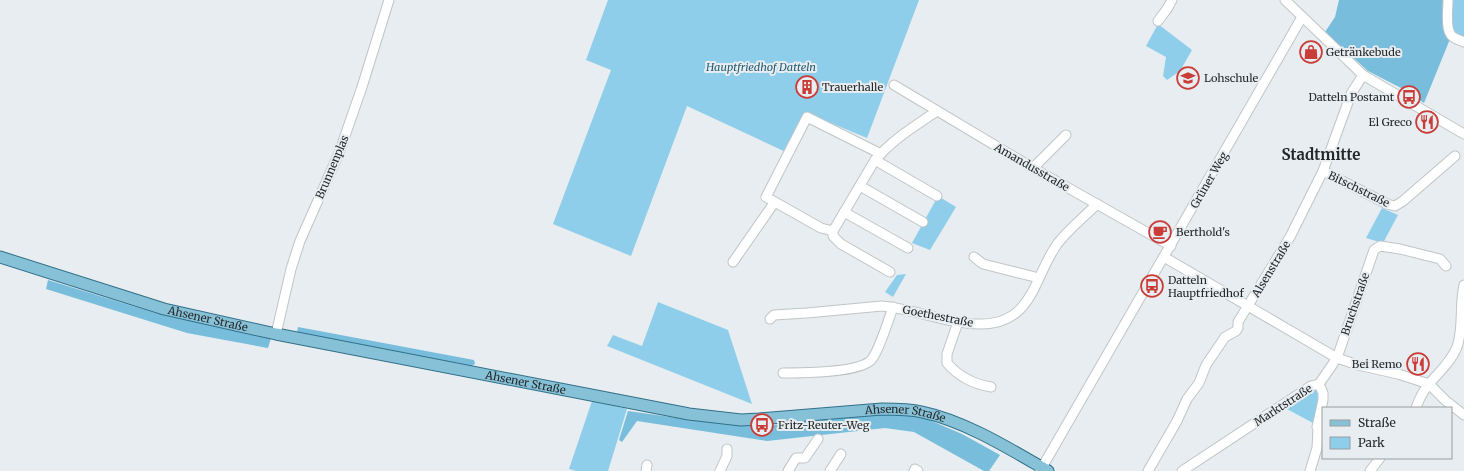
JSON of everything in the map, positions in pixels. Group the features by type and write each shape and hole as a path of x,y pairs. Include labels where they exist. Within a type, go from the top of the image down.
{"main road":[{"name":"Ahsener Straße","path":"0,258 164,309 276,334 689,414 750,420 882,409 921,411 971,429 1043,470"}],"street":[{"name":"Brunnenplas","path":"276,334 291,269 300,241 339,153 362,87 388,0"},
{"path":"1158,20 1172,0"},
{"path":"1285,0 1363,75 1464,134"},
{"path":"1448,0 1450,33 1452,37 1464,42"},
{"name":"Grüner Weg","path":"1043,470 1302,17"},
{"name":"Alsenstraße","path":"1148,471 1177,421 1187,400 1199,382 1206,365 1225,337 1236,331 1238,328 1238,322 1290,237 1323,171 1350,94 1363,75"},
{"name":"Amandusstraße","path":"894,85 1033,168 1171,246"},
{"path":"890,272 841,244 834,236 833,231 878,157 899,136 937,110"},
{"path":"833,231 821,228 774,203 766,197 807,118 878,157 937,196"},
{"path":"1033,168 1066,135"},
{"name":"Bitschstraße","path":"1323,171 1386,204 1394,206 1403,201 1455,156"},
{"path":"860,186 923,222"},
{"path":"733,262 774,203"},
{"name":"Goethestraße","path":"770,319 774,315 882,306 893,307 958,322 982,324 1002,321 1010,317 1023,306 1033,293 1049,258 1058,243 1096,204"},
{"path":"844,212 908,248"},
{"name":"Bruchstraße","path":"1337,358 1374,250 1380,246 1400,249 1440,258 1446,266"},
{"path":"974,257 983,264 1039,278"},
{"path":"1164,258 1337,358 1429,384 1445,400 1464,415"},
{"path":"1416,407 1422,394 1449,362 1458,344 1461,327 1461,304 1464,286"},
{"path":"783,373 805,373 853,368 867,364 873,358 893,307"},
{"path":"958,322 947,354 947,363 955,373 978,385 991,387"},
{"name":"Marktstraße","path":"1182,471 1311,386 1319,384 1337,358"},
{"path":"1310,471 1317,448 1318,429 1316,427 1319,422 1323,393 1319,384"},
{"path":"788,471 796,458 804,458 818,439"},
{"path":"720,471 727,456 727,449"},
{"path":"830,471 841,454"},
{"path":"1370,471 1379,459"},
{"path":"914,471 915,469 918,471"}],"green space":[{"name":"Hauptfriedhof Datteln","path":"608,0 919,0 867,138 809,114 788,153 687,106 631,256 553,224 611,70 586,60"},
{"path":"1451,0 1464,0 1464,42 1451,32"},
{"path":"1158,24 1192,50 1180,71 1167,80 1163,76 1166,57 1146,46"},
{"path":"938,196 956,207 930,250 912,243"},
{"path":"1382,208 1398,215 1383,243 1366,238"},
{"path":"906,274 893,297 885,292 897,275"},
{"path":"658,302 728,330 752,404 607,346 613,335 642,346"},
{"path":"1315,389 1319,396 1319,406 1315,424 1285,408 1307,391"},
{"path":"592,401 627,409 608,471 576,471 569,469"}],"shaded area":[{"path":"1339,0 1445,0 1445,34 1450,39 1424,103 1403,89 1368,71 1325,32 1335,17"},
{"path":"48,280 155,313 271,338 268,348 187,333 46,289"},
{"path":"298,327 474,360 475,364 470,367 297,332"},
{"path":"628,411 685,419 765,426 873,414 905,415 927,419 962,434 1000,455 989,471 984,471 914,432 885,428 767,441 637,421 622,442 619,440"}],"place":[{"name":"Getränkebude","path":"1311,52"},
{"name":"Lohschule","path":"1188,78"},
{"name":"Trauerhalle","path":"807,87"},
{"name":"Datteln Postamt","path":"1409,97"},
{"name":"El Greco","path":"1427,122"},
{"name":"Berthold's","path":"1160,232"},
{"name":"Datteln Hauptfriedhof","path":"1152,286"},
{"name":"Bei Remo","path":"1418,364"},
{"name":"Fritz-Reuter-Weg","path":"762,425"}],"district":[{"name":"Stadtmitte","path":"1321,154"}]}
